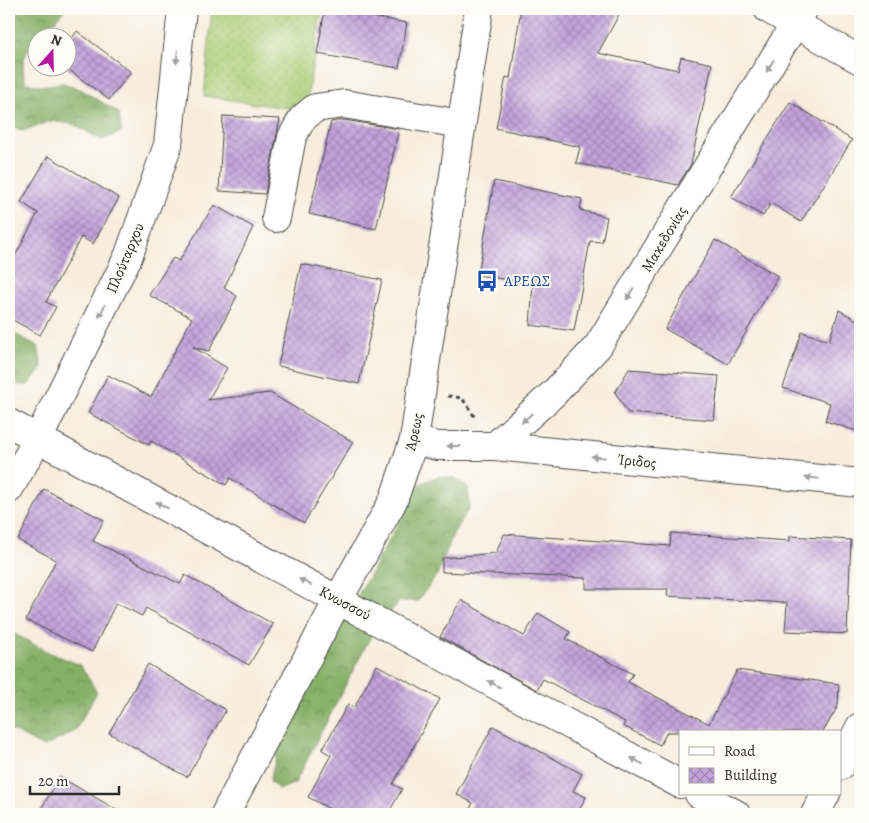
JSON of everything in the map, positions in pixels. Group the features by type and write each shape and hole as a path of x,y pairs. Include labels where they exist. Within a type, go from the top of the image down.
{"street":[{"name":"Πλούταρχου","path":"9,489 38,439 128,257 168,145 182,9"},
{"name":"Άρεως","path":"225,814 338,600 393,501 414,440 479,9"},
{"path":"768,9 800,16 860,60"},
{"name":"Μακεδονίας","path":"495,446 554,393 598,346 800,16"},
{"path":"276,218 292,136 302,119 315,108 344,104 462,124"},
{"name":"Κνωσσού","path":"9,423 679,783"},
{"name":"Ίριδος","path":"414,440 437,446 495,446 860,483"},
{"path":"842,762 860,727"},
{"path":"703,796 736,814"},
{"path":"815,814 825,796"}],"path":[{"path":"421,392 462,398 495,446"}],"green space":[{"path":"12,9 64,9 48,28 28,28 28,52 23,65 26,83 41,86 63,83 82,90 119,113 121,132 102,140 73,124 50,121 23,131 9,126 9,11"},
{"path":"212,9 322,9 305,111 204,96"},
{"path":"9,331 38,346 42,368 28,385 9,384"},
{"path":"438,476 456,478 468,488 469,508 454,532 438,573 418,601 400,601 373,632 295,783 279,790 270,781 281,738 339,629 405,512 413,487"},
{"path":"9,631 48,652 80,665 97,692 75,731 44,747 9,729"}],"building":[{"path":"325,9 407,23 399,68 317,54"},
{"path":"521,9 622,9 598,53 678,70 681,57 712,64 691,164 678,185 576,163 580,147 496,128 506,77 510,78"},
{"path":"78,32 131,72 109,100 78,77"},
{"path":"790,102 852,140 801,222 771,203 763,216 731,197"},
{"path":"223,116 280,119 265,194 219,191"},
{"path":"344,120 399,129 376,229 309,214 331,122"},
{"path":"48,156 119,198 93,244 81,237 46,302 56,307 40,335 9,318 9,267 38,213 21,202"},
{"path":"494,181 582,199 580,210 607,217 602,242 590,241 574,331 530,325 533,284 478,275"},
{"path":"214,205 253,227 224,288 237,296 209,351 193,347 227,368 208,400 270,393 353,442 304,523 230,478 226,485 151,441 149,445 88,413 108,375 151,397 192,318 149,295 173,258 179,261"},
{"path":"715,240 778,276 728,364 665,329"},
{"path":"301,264 382,280 359,384 278,366"},
{"path":"839,310 860,322 860,432 825,421 830,403 783,388 802,332 829,341"},
{"path":"629,369 719,376 714,420 628,413 615,392"},
{"path":"44,489 104,520 93,541 180,584 185,575 273,624 249,665 146,608 142,616 116,603 92,652 26,620 56,560 18,540"},
{"path":"671,533 790,541 790,536 851,540 847,634 785,631 787,603 667,596 668,589 586,589 586,578 442,572 442,558 496,553 504,534 670,546"},
{"path":"461,600 524,636 538,613 570,632 566,639 633,674 628,682 709,724 737,670 839,684 838,706 824,730 679,730 679,732 667,732 660,745 623,726 625,722 543,679 537,690 440,637"},
{"path":"148,664 226,710 187,777 109,733"},
{"path":"377,665 440,699 393,784 402,789 388,814 339,814 308,797 331,755 322,750 348,704 354,708"},
{"path":"493,726 582,774 573,791 586,797 577,814 467,814 473,803 456,794"},
{"path":"60,777 124,814 38,814"}],"place":[{"name":"ΑΡΕΩΣ","path":"487,281"}]}
